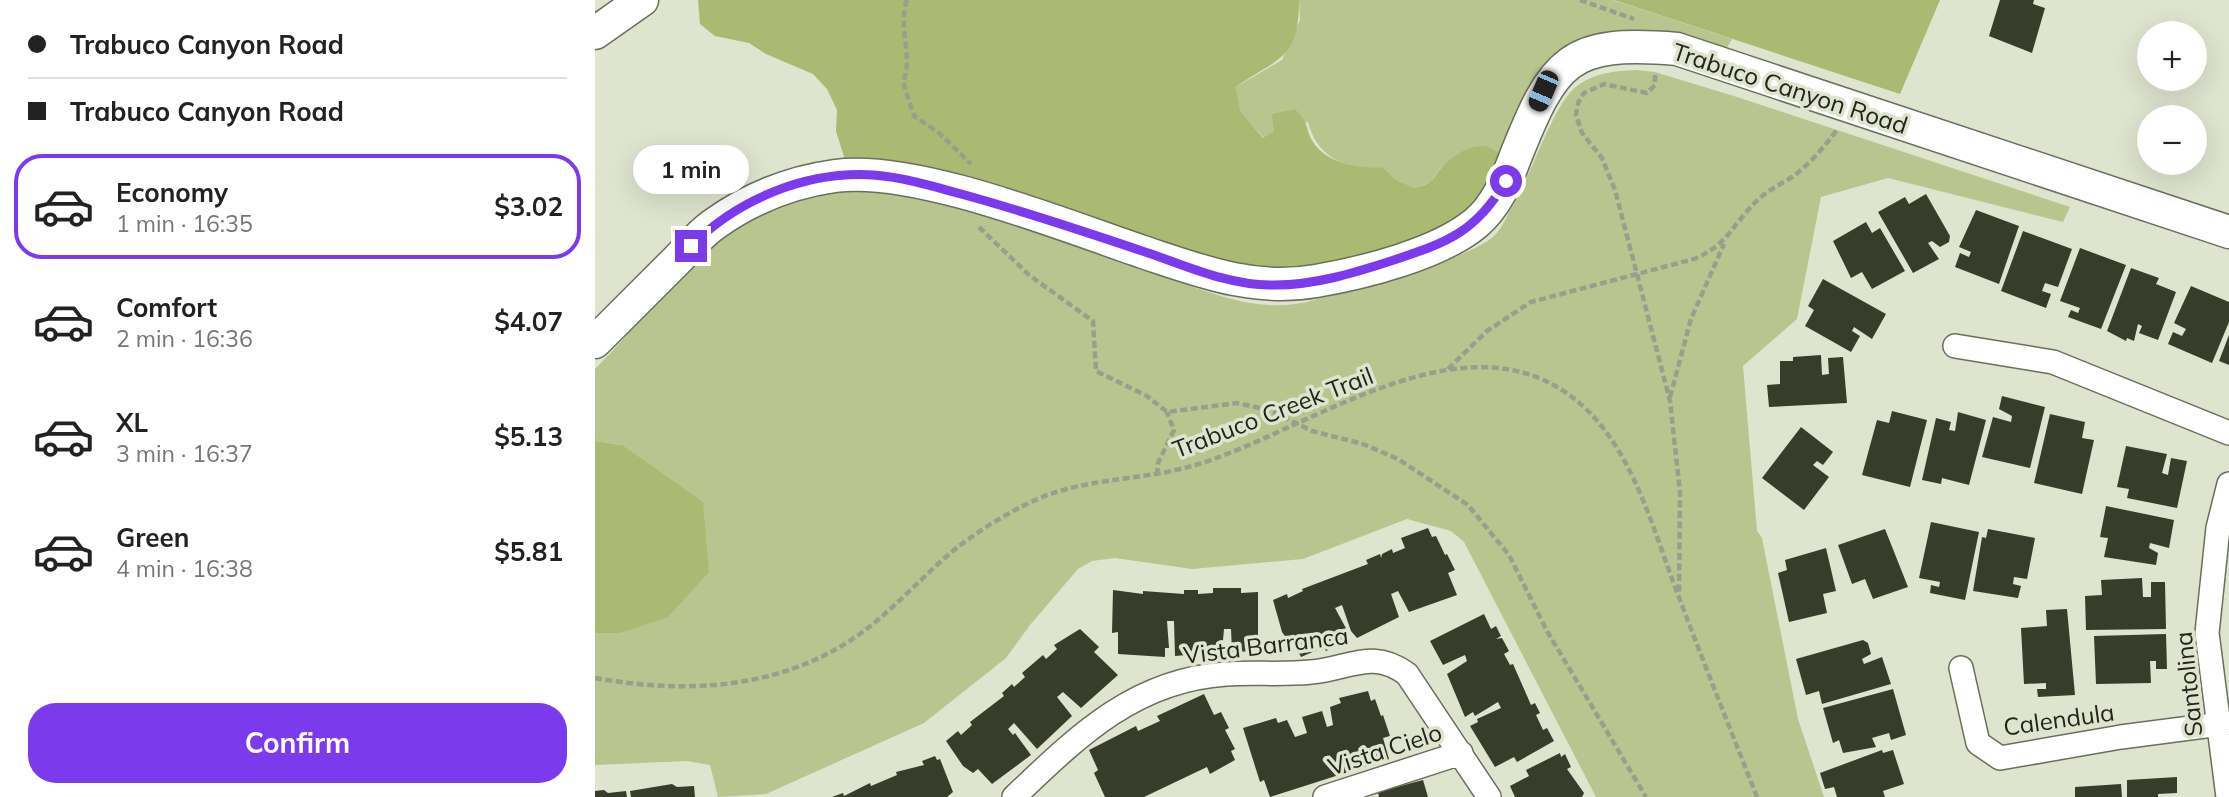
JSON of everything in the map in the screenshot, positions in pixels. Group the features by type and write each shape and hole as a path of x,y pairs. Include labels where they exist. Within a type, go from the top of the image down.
{"main road":[{"path":"595,33 642,0"},
{"name":"Trabuco Canyon Road","path":"595,342 711,226 757,198 797,184 838,175 875,175 982,199 1223,278 1269,285 1313,282 1355,272 1441,245 1477,222 1491,207 1506,181 1543,91 1569,64 1591,51 1616,46 1677,49 2229,232"}],"street":[{"path":"1955,346 2053,362 2229,433"},
{"name":"Santolina","path":"2228,797 2224,723 2207,633 2218,528 2229,484"},
{"name":"Vista Barranca","path":"1014,797 1080,734 1122,705 1173,683 1224,674 1324,671 1355,662 1378,660 1394,664 1413,682 1461,753"},
{"name":"Calendula","path":"1961,668 1978,743 2000,758 2224,723"},
{"path":"1461,753 1489,797"},
{"name":"Vista Cielo","path":"1325,797 1461,753"}],"path":[{"path":"907,0 903,44 908,59 908,72 903,82 913,116 939,133 977,171 985,184 979,227 1028,275 1093,321 1096,371 1147,396 1167,412 1174,430 1158,463 1157,475"},
{"path":"1656,47 1655,85 1647,93 1604,84 1584,93 1576,114 1582,133 1601,158 1609,175 1670,401 1680,492 1679,598"},
{"path":"1670,401 1694,309 1725,242 1751,206 1769,189 1794,175 1822,148 1852,107"},
{"path":"1448,369 1487,331 1518,308 1637,272 1694,259 1725,242"},
{"name":"Trabuco Creek Trail","path":"595,678 633,685 683,688 722,685 781,673 831,652 858,635 960,546 1026,504 1058,491 1102,480 1157,475 1196,465 1373,392 1448,369 1487,367 1522,374 1560,390 1589,412 1613,445 1636,486 1757,797"},
{"path":"1167,412 1237,403 1269,410 1398,458 1468,505 1509,555 1548,631 1646,797"}],"green space":[{"path":"698,0 1299,0 1295,35 1284,55 1236,87 1240,111 1263,138 1274,131 1272,114 1295,109 1313,142 1327,155 1354,166 1383,167 1395,179 1414,188 1430,182 1455,156 1472,147 1488,147 1496,151 1502,159 1475,206 1457,220 1408,243 1350,259 1295,269 1267,272 1229,268 845,160 836,131 837,110 827,89 813,74 766,54 749,43 715,36 700,24"},
{"path":"1299,0 1613,0 1732,39 1725,51 1668,37 1631,33 1594,39 1569,48 1546,62 1533,78 1502,159 1441,167 1431,182 1414,188 1395,179 1383,167 1357,167 1335,160 1318,145 1308,122 1274,131 1264,138 1239,111 1236,87 1282,60 1300,20"},
{"path":"1614,0 1940,0 1900,94"},
{"path":"1636,70 1655,72 1737,97 2070,207 2063,222 1888,178 1821,197 1797,319 1743,366 1757,531 1762,538 1798,719 1824,797 1596,797 1464,542 1451,531 1407,519 1303,559 1192,569 1115,558 1092,561 1078,569 1006,658 924,723 766,794 718,797 710,765 687,761 595,765 595,633 620,633 622,445 595,441 595,369 702,253 744,222 773,208 815,194 844,190 883,192 921,199 1000,221 1234,300 1254,304 1294,304 1355,289 1436,264 1460,255 1494,236 1520,192 1551,124 1568,95 1577,86 1598,75"},
{"path":"595,441 622,445 703,502 709,572 668,617 620,633 595,633"}],"building":[{"path":"2000,0 2034,0 2033,4 2045,8 2032,53 1989,36"},
{"path":"1926,194 1950,236 1949,242 1940,247 1932,241 1928,243 1939,259 1913,273 1878,212 1905,197 1909,204"},
{"path":"1976,210 2019,226 1999,284 1955,267 1960,253 1969,257 1971,252 1959,247"},
{"path":"1866,222 1872,233 1880,228 1905,271 1872,289 1862,272 1851,278 1833,241"},
{"path":"2023,231 2072,249 2058,287 2045,283 2042,291 2051,294 2046,308 2001,291"},
{"path":"2080,248 2126,265 2101,329 2068,317 2071,310 2078,313 2080,308 2060,301"},
{"path":"2131,268 2159,278 2156,284 2176,292 2158,340 2139,333 2142,326 2138,324 2134,341 2127,338 2126,341 2107,331"},
{"path":"1823,279 1886,314 1872,339 1854,327 1852,331 1860,336 1851,352 1805,326 1814,310 1808,306"},
{"path":"2191,286 2229,302 2229,322 2212,363 2168,344 2173,332 2182,336 2186,329 2174,323"},
{"path":"2229,335 2229,365 2219,361"},
{"path":"1821,355 1822,375 1829,374 1828,358 1843,357 1847,403 1769,407 1767,385 1780,384 1780,361"},
{"path":"2002,396 2045,407 2030,468 1982,457 1993,417 2011,422 2012,416 1999,409"},
{"path":"1892,411 1927,420 1910,487 1862,475 1877,420 1889,423"},
{"path":"1958,412 1986,420 1969,485 1942,478 1941,484 1922,480 1936,418 1951,422 1949,430 1955,431"},
{"path":"2050,414 2085,422 2082,438 2094,440 2082,494 2034,483"},
{"path":"1801,427 1833,452 1823,465 1817,461 1813,465 1829,477 1804,510 1762,478"},
{"path":"2126,446 2167,454 2162,473 2168,475 2171,458 2187,461 2177,508 2127,498 2129,489 2117,487"},
{"path":"2106,506 2174,520 2169,548 2150,543 2149,548 2158,553 2156,565 2104,557 2108,538 2100,537"},
{"path":"1931,522 1979,532 1965,600 1930,593 1931,585 1939,587 1940,582 1919,578"},
{"path":"1428,528 1432,537 1436,536 1455,570 1448,573 1457,595 1409,612 1398,591 1391,594 1399,617 1357,638 1351,631 1342,605 1335,608 1348,632 1344,633 1348,641 1326,651 1324,647 1301,657 1293,640 1289,642 1282,632 1273,600 1287,594 1288,598 1303,591 1302,589 1368,564 1366,560 1380,554 1381,558 1382,554 1392,549 1393,553 1405,548 1401,538"},
{"path":"1885,529 1908,587 1873,599 1865,579 1852,584 1838,545"},
{"path":"1988,529 2035,538 2027,579 2014,577 2013,584 2021,586 2018,598 1973,591 1982,537 1986,538"},
{"path":"1826,548 1836,591 1823,594 1827,613 1789,622 1778,573 1787,570 1785,560"},
{"path":"2142,578 2143,597 2151,597 2151,582 2165,582 2166,629 2086,630 2085,596 2102,595 2101,580"},
{"path":"1213,588 1241,588 1241,593 1258,592 1258,651 1232,652 1231,629 1224,629 1222,652 1175,656 1174,621 1167,621 1169,648 1165,648 1165,657 1118,654 1118,632 1112,633 1113,590 1143,594 1143,591 1184,594 1184,590 1198,590 1198,594 1213,593"},
{"path":"2067,609 2075,695 2038,697 2037,689 2046,689 2046,683 2024,684 2021,628 2047,626 2046,610"},
{"path":"1484,614 1491,629 1496,626 1501,636 1496,639 1502,638 1509,651 1504,654 1510,665 1513,664 1531,705 1535,703 1540,713 1536,715 1543,730 1547,728 1554,741 1517,762 1514,757 1495,767 1470,726 1478,722 1477,719 1501,708 1498,702 1475,716 1473,712 1465,717 1447,674 1467,661 1465,655 1443,665 1430,641"},
{"path":"1080,629 1099,647 1094,652 1118,675 1081,708 1063,692 1057,697 1072,716 1037,749 1014,723 1008,729 1013,735 1015,733 1031,755 992,784 978,769 973,773 963,766 946,741 958,731 961,735 972,725 970,722 1004,696 1002,693 1025,677 1022,673 1043,655 1046,659 1057,649 1054,645"},
{"path":"2166,634 2167,669 2156,669 2156,661 2150,661 2151,683 2096,684 2094,636"},
{"path":"1863,640 1868,643 1871,654 1862,659 1864,664 1882,657 1891,684 1822,704 1819,691 1806,695 1796,659"},
{"path":"1893,689 1906,735 1891,740 1889,733 1872,738 1876,747 1843,753 1839,740 1833,743 1823,708"},
{"path":"1368,691 1371,701 1375,699 1381,716 1383,715 1390,736 1383,738 1389,759 1270,797 1264,780 1260,782 1243,728 1276,718 1278,723 1287,720 1295,737 1307,733 1302,717 1322,711 1327,727 1333,725 1330,707 1341,703 1339,698"},
{"path":"1204,694 1214,715 1221,712 1229,728 1225,730 1235,749 1231,751 1235,760 1210,774 1207,767 1144,797 1105,797 1094,773 1098,770 1089,750 1136,726 1138,731 1160,721 1157,716"},
{"path":"1882,750 1883,753 1893,750 1904,784 1883,791 1885,797 1837,797 1834,787 1825,789 1820,773"},
{"path":"1560,753 1561,757 1565,754 1571,767 1567,769 1584,793 1582,797 1515,797 1510,786 1529,776 1526,770"},
{"path":"935,756 937,760 940,759 953,792 947,797 832,797 843,793 844,796 870,783 871,786 897,775 896,772 924,765 922,761"},
{"path":"2177,777 2177,793 2158,794 2158,797 2127,797 2127,780"},
{"path":"1423,780 1428,797 1379,797 1378,792"},
{"path":"672,784 677,787 694,786 695,797 631,797 630,791"},
{"path":"2121,784 2122,797 2075,797 2075,787"},
{"path":"604,790 608,793 626,791 627,797 595,797 595,791"}],"route":[{"path":"691,246 711,226 757,198 797,184 838,175 875,175 982,199 1223,278 1269,285 1291,284 1355,272 1441,245 1477,222 1491,207 1506,181"}]}
